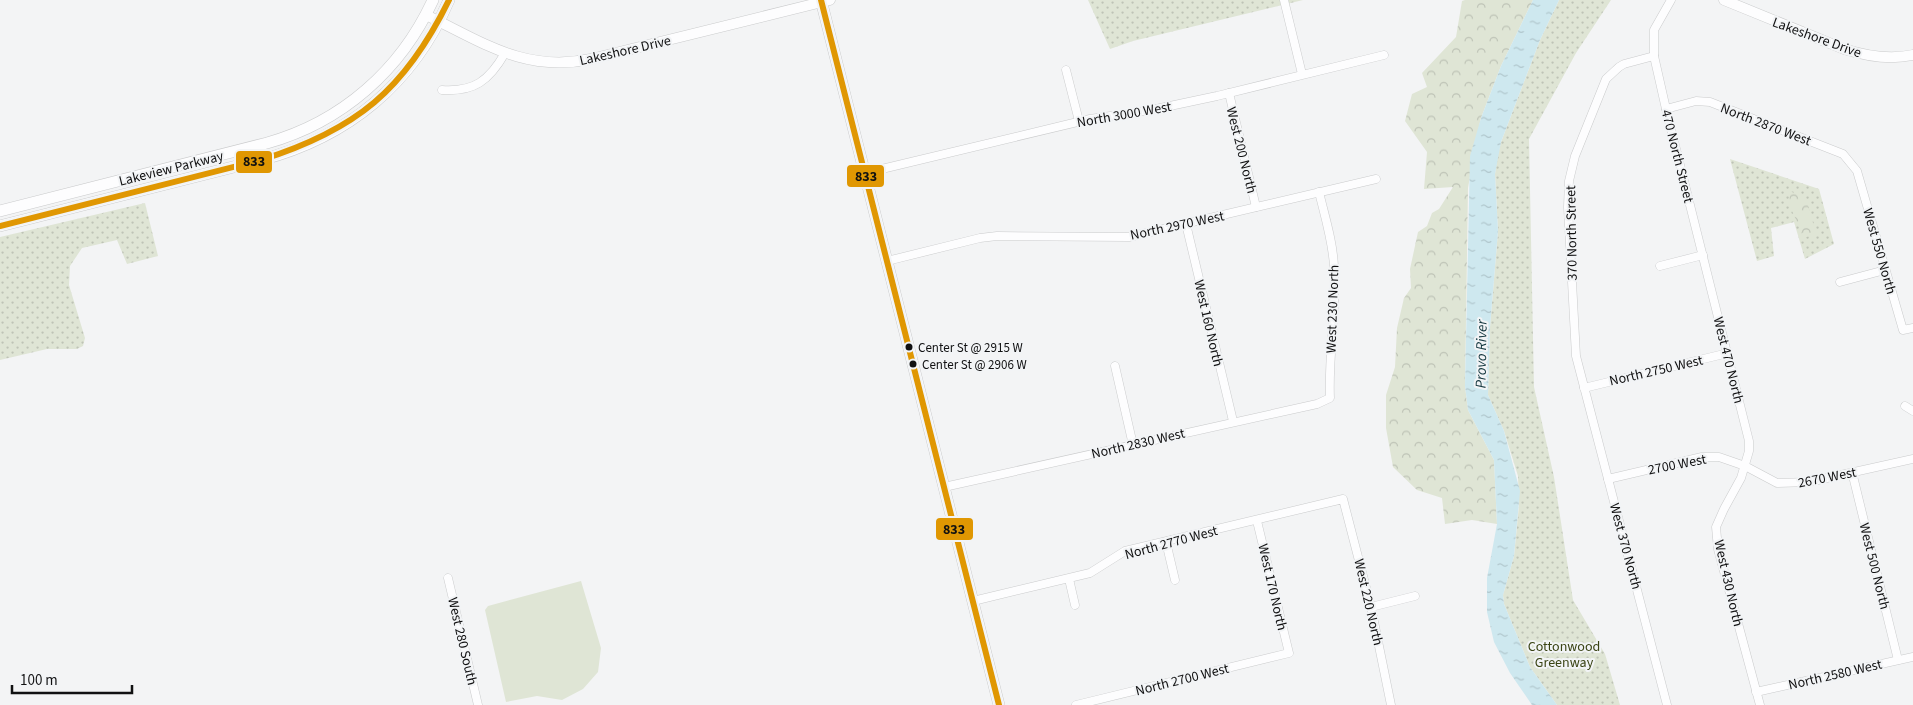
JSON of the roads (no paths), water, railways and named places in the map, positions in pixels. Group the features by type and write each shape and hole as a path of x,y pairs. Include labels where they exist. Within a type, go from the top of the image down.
{"main road":[{"name":"Lakeview Parkway","path":"0,211 267,143 308,129 345,107 378,80 406,47 433,0"},
{"name":"Lakeview Parkway","path":"0,226 261,160 315,141 354,119 388,91 416,58 439,21 449,0"},
{"path":"824,1 865,173 999,705"}],"street":[{"path":"1284,0 1302,74"},
{"path":"1654,56 1654,30 1671,0"},
{"name":"Lakeshore Drive","path":"1724,0 1844,49 1861,54 1885,57 1913,56"},
{"name":"Lakeshore Drive","path":"426,15 505,53 540,62 563,63 581,61 824,1"},
{"path":"442,90 462,89 483,82 490,76 505,53"},
{"name":"North 3000 West","path":"865,173 1079,121 1151,110 1229,93 1384,54"},
{"name":"470 North Street","path":"1654,56 1703,255"},
{"name":"370 North Street","path":"1584,388 1576,356 1568,207 1569,181 1575,156 1606,79 1619,66 1654,56"},
{"path":"1066,70 1079,121"},
{"name":"West 200 North","path":"1229,93 1256,207"},
{"name":"North 2870 West","path":"1666,109 1696,101 1710,102 1843,154 1857,171"},
{"name":"West 550 North","path":"1857,171 1903,330 1913,328"},
{"name":"North 2970 West","path":"887,260 980,238 998,236 1129,237 1376,179"},
{"name":"West 230 North","path":"1319,192 1332,248 1334,269 1329,379 1330,398"},
{"name":"West 160 North","path":"1186,224 1233,421"},
{"path":"1660,266 1703,255"},
{"name":"West 470 North","path":"1703,255 1749,441 1749,451 1745,466"},
{"path":"1840,282 1885,270"},
{"name":"North 2750 West","path":"1584,388 1728,353"},
{"path":"1115,366 1133,445"},
{"name":"West 370 North","path":"1584,388 1667,705"},
{"name":"North 2830 West","path":"944,487 1233,421 1317,404 1330,398"},
{"path":"1905,406 1913,411"},
{"name":"2700 West","path":"1608,479 1702,457 1719,457 1745,466"},
{"name":"2670 West","path":"1745,466 1778,483 1809,482 1913,459"},
{"name":"West 430 North","path":"1745,466 1741,478 1716,527 1718,549 1760,705"},
{"name":"West 500 North","path":"1852,472 1898,660"},
{"name":"North 2770 West","path":"973,601 1090,574 1125,552 1344,499"},
{"name":"West 220 North","path":"1344,499 1371,607 1391,705"},
{"name":"West 170 North","path":"1257,520 1289,653"},
{"path":"1166,542 1175,580"},
{"name":"West 280 South","path":"448,578 478,705"},
{"path":"1069,579 1075,605"},
{"path":"1371,607 1415,596"},
{"name":"North 2700 West","path":"1076,705 1289,653"},
{"name":"North 2580 West","path":"1756,692 1913,657"}],"water":[{"name":"Provo River","path":"1533,0 1559,0 1540,40 1501,142 1495,174 1498,231 1490,327 1488,395 1504,431 1520,491 1514,556 1503,595 1504,604 1530,667 1557,705 1532,705 1510,673 1494,642 1487,612 1487,578 1497,524 1494,460 1468,410 1465,386 1470,156 1481,118 1501,66"}],"place":[{"name":"Center St @ 2915 W","path":"909,347"},
{"name":"Center St @ 2906 W","path":"913,364"}],"park label":[{"name":"Cottonwood Greenway","path":"1564,654"}]}
